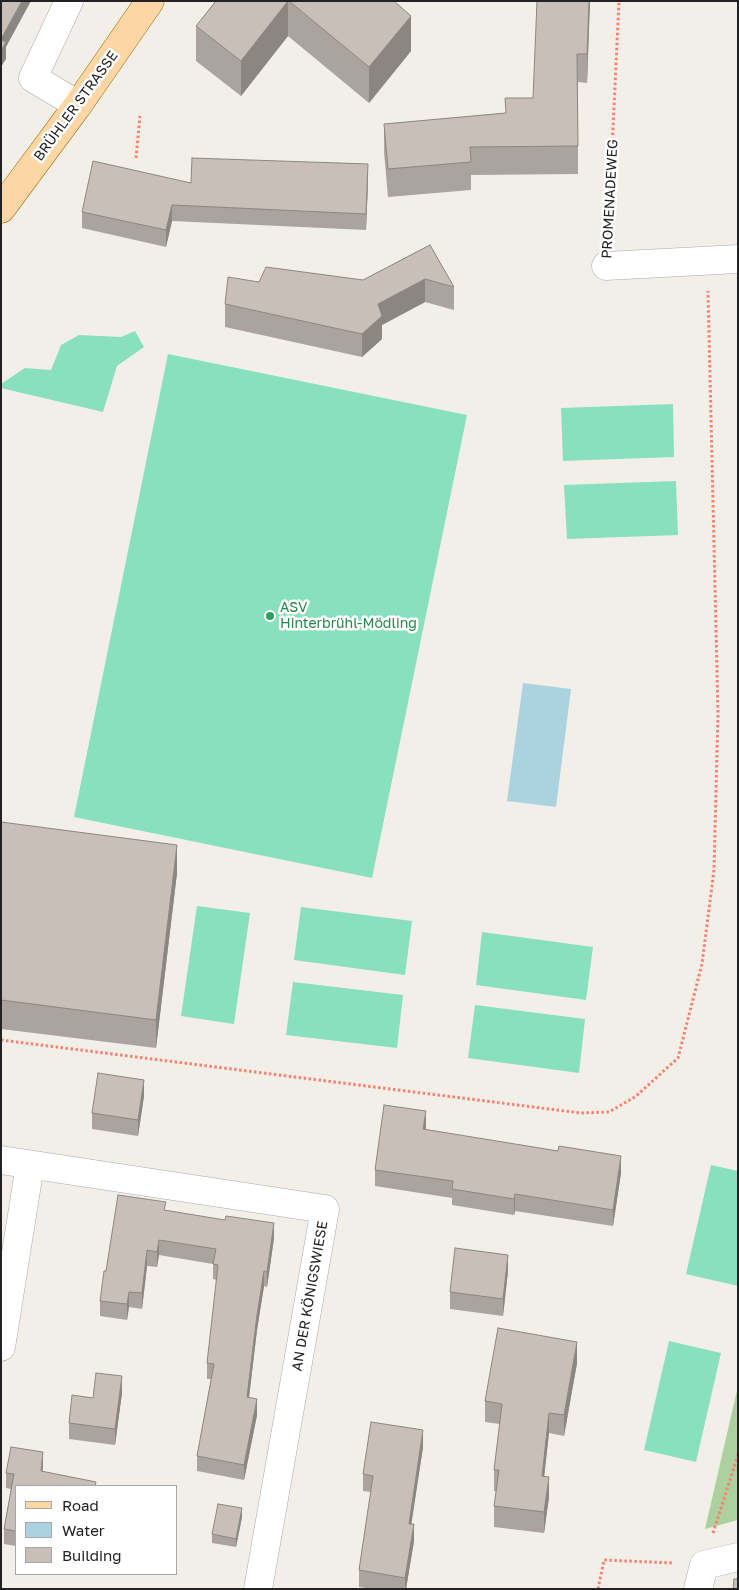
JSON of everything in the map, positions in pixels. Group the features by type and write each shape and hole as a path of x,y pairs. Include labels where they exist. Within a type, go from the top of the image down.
{"main road":[{"name":"BRÜHLER STRASSE","path":"1,209 150,1"}],"street":[{"path":"69,1 33,78 78,104"},
{"name":"PROMENADEWEG","path":"606,266 738,259"},
{"name":"AN DER KÖNIGSWIESE","path":"1,1160 325,1209 258,1589"},
{"path":"1,1347 30,1165"},
{"path":"701,1577 738,1557"}],"path":[{"name":"PROMENADEWEG","path":"606,266 619,1"},
{"path":"136,158 140,116"},
{"path":"1,1040 581,1113 609,1112 635,1097 678,1058 702,964 714,870 718,713 708,261"},
{"path":"598,1589 604,1560 701,1577 738,1455"}],"green space":[{"path":"135,331 144,347 117,366 103,412 1,388 1,384 25,368 51,370 61,345 79,335 121,337"},
{"name":"ASV Hinterbrühl-Mödling","path":"168,354 467,415 372,878 74,817"},
{"path":"673,404 674,457 563,461 561,408"},
{"path":"676,481 678,535 567,539 564,485"},
{"path":"197,906 250,913 234,1024 181,1016"},
{"path":"301,907 412,921 405,975 294,960"},
{"path":"482,932 593,947 586,1000 476,985"},
{"path":"293,982 403,995 397,1048 286,1035"},
{"path":"475,1005 585,1019 579,1073 468,1058"},
{"path":"711,1165 738,1171 738,1286 686,1274"},
{"path":"669,1341 721,1353 696,1462 644,1450"},
{"path":"738,1386 738,1520 705,1529"}],"water":[{"path":"523,683 571,689 556,807 507,801"}],"building":[{"path":"1,1 22,1 1,39"},
{"path":"216,1 288,1 241,61 196,26"},
{"path":"289,1 394,1 411,16 369,67"},
{"path":"537,1 589,1 587,54 577,54 578,146 470,147 471,162 388,169 384,124 506,113 505,98 533,98"},
{"path":"1,40 6,42 1,51"},
{"path":"192,158 368,164 366,214 172,205 166,230 82,212 93,161 191,183"},
{"path":"430,245 454,287 425,279 378,304 382,316 362,334 225,304 228,277 259,282 266,267 363,280"},
{"path":"1,822 177,845 156,1020 1,1000"},
{"path":"98,1073 144,1080 138,1120 92,1113"},
{"path":"384,1105 426,1111 423,1129 558,1151 559,1146 621,1156 613,1210 515,1194 514,1199 452,1189 453,1181 375,1170"},
{"path":"118,1195 166,1202 164,1210 225,1220 226,1216 274,1223 267,1272 264,1271 257,1315 247,1397 257,1399 244,1465 197,1456 214,1364 207,1363 218,1265 213,1264 216,1249 159,1240 157,1252 147,1250 142,1293 129,1292 127,1304 100,1301"},
{"path":"455,1248 508,1255 503,1299 450,1292"},
{"path":"498,1328 577,1342 564,1415 549,1413 542,1476 549,1477 544,1512 494,1506 499,1470 494,1470 502,1404 485,1401"},
{"path":"96,1373 122,1376 115,1429 69,1423 72,1395 93,1398"},
{"path":"371,1422 423,1430 409,1524 414,1524 405,1578 359,1570 373,1476 363,1474"},
{"path":"11,1447 43,1452 41,1471 96,1482 95,1485 15,1485 15,1531 4,1529 14,1474 6,1473"},
{"path":"218,1504 242,1508 236,1539 212,1534"},
{"path":"734,1579 738,1579 738,1589 733,1589"}],"place":[{"name":"ASV Hinterbrühl-Mödling","path":"270,616"}]}
